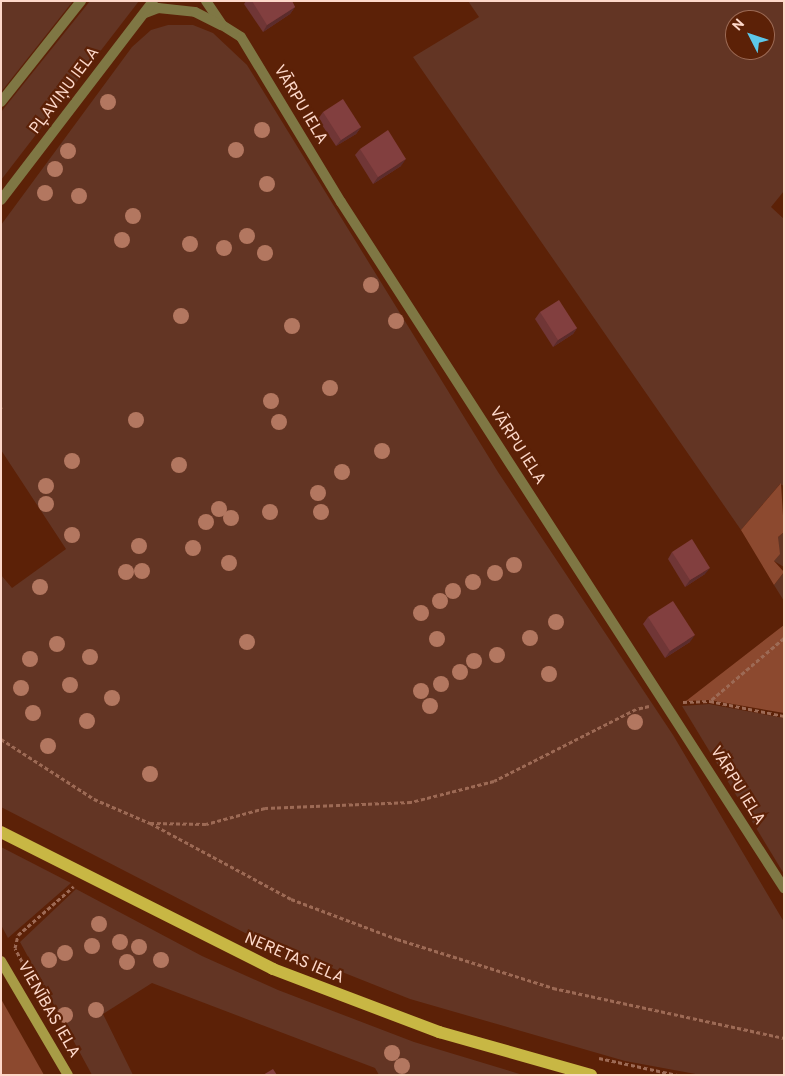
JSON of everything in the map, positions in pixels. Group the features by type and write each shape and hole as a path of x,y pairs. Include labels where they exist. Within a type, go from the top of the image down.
{"main road":[{"name":"NERETAS IELA","path":"1,832 210,940 357,1003 439,1032 591,1075"},
{"name":"VIENĪBAS IELA","path":"1,960 68,1075"}],"street":[{"path":"1,102 81,1"},
{"name":"PĻAVIŅU IELA","path":"1,200 153,1"},
{"name":"VĀRPU IELA","path":"206,1 222,25"},
{"name":"VĀRPU IELA","path":"144,13 158,8 195,12 241,37 341,202 667,703 784,888"}],"path":[{"path":"710,701 784,638"},
{"path":"150,823 206,824 265,808 411,802 494,781 636,709 667,703 710,701 784,716"},
{"path":"1,739 94,799 150,823 291,899 397,939 553,988 784,1038"},
{"path":"28,972 15,948 18,935 76,885 81,874"},
{"path":"596,1058 677,1075"}],"shaded area":[{"path":"1,1 73,1 1,92"},
{"path":"90,1 139,1 1,180 1,112"},
{"path":"468,1 784,1 784,191 771,207 784,219 784,486 780,484 741,530 413,57 479,17"},
{"path":"168,25 193,25 213,33 247,65 498,472 673,735 784,922 784,1075 701,1075 625,1061 410,999 249,935 1,807 1,575 12,588 66,549 1,450 1,225 132,47 151,30"},
{"path":"781,483 784,532 778,537 780,554 774,561 784,572 774,585 741,530"},
{"path":"784,532 784,567 774,561 778,537"},
{"path":"784,572 784,601 774,585"},
{"path":"784,625 784,713 709,700 686,701"},
{"path":"709,704 784,718 784,874 682,706"},
{"path":"1,847 71,883 8,938 1,925"},
{"path":"76,889 202,956 278,990 414,1042 523,1075 379,1075 375,1068 152,983 103,1014 133,1075 92,1075 20,942"},
{"path":"1,999 44,1075 1,1075"}],"building":[{"path":"252,1 292,1 295,7 267,25"},
{"path":"343,99 361,127 341,140 323,112"},
{"path":"388,130 406,159 378,177 360,149"},
{"path":"559,300 577,328 558,340 540,312"},
{"path":"692,539 710,568 690,580 672,552"},
{"path":"673,601 695,635 670,651 648,617"},
{"path":"273,1069 277,1075 263,1075"}]}
